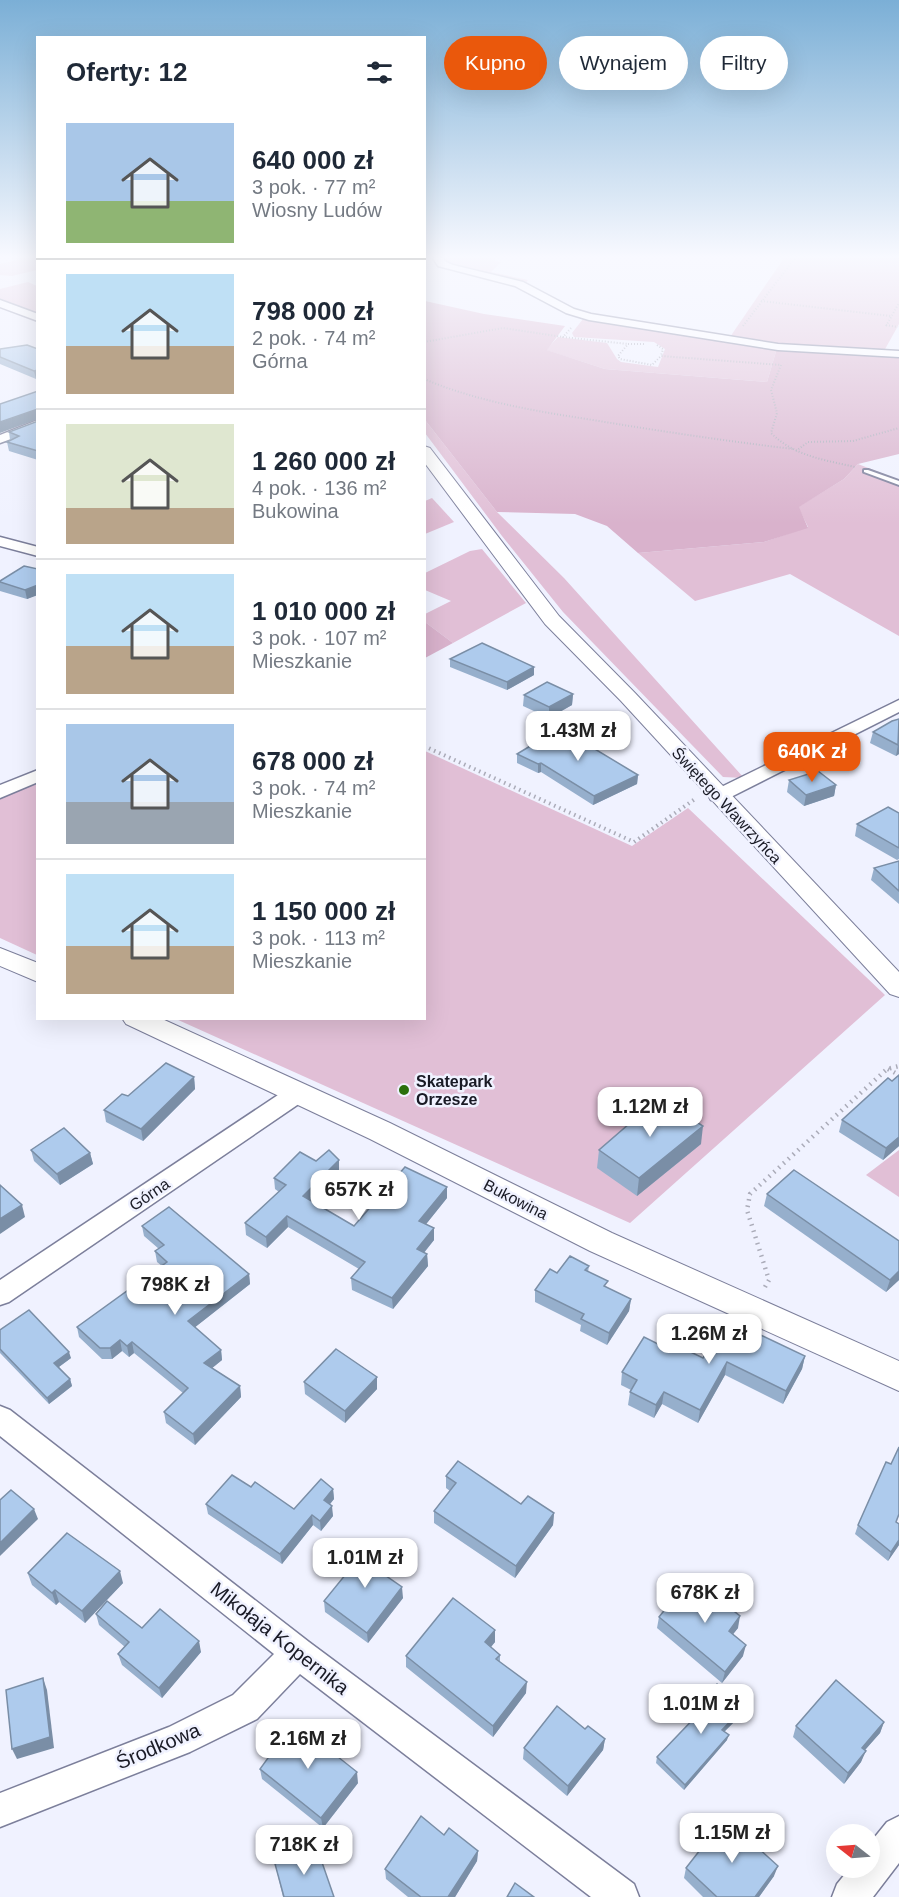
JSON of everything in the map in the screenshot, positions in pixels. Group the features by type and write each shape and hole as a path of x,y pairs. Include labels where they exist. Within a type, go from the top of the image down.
{"street":[{"path":"778,347 899,354"},
{"path":"0,439 36,425"},
{"name":"Świętego Wawrzyńca","path":"426,454 552,620 899,988"},
{"path":"0,541 36,551"},
{"path":"718,796 899,705"},
{"path":"0,792 36,775"},
{"path":"0,956 36,973"},
{"name":"Bukowina","path":"139,1020 298,1093 601,1242 899,1377"},
{"name":"Górna","path":"0,1294 298,1093"},
{"name":"Mikołaja Kopernika","path":"0,1419 298,1653 621,1897"},
{"name":"Środkowa","path":"0,1810 178,1740 244,1707 298,1653"},
{"path":"850,1897 899,1834"}],"lane":[{"path":"866,471 899,483"}],"path":[{"path":"626,347 618,356 620,359 652,364 661,356 663,349 660,347"},
{"path":"788,348 771,390 777,413 771,433 779,443 794,450 866,471"},
{"path":"661,356 781,365"},
{"path":"426,380 468,398 515,409 794,450"},
{"path":"794,450 801,443 819,439 851,442 899,428"},
{"path":"426,747 634,842 691,803 696,798 692,792"},
{"path":"760,1296 769,1280 747,1210 750,1194 887,1069 899,1066"},
{"path":"887,1069 899,1075"}],"shaded area":[{"path":"426,347 550,347 547,350 605,369 767,382 777,348 899,357 899,454 858,464 844,479 799,507 808,528 764,542 638,553 607,526 575,514 497,512 426,421"},
{"path":"549,347 609,347 621,362 658,367 665,349 661,347 777,348 767,382 605,369 546,350"},
{"path":"802,347 886,347 884,351"},
{"path":"426,421 497,512 564,578 744,778 723,777 563,612 502,536 426,434"},
{"path":"858,464 899,480 899,636 790,574 695,601 638,553 764,542 808,527 798,507 844,479"},
{"path":"432,498 454,522 426,534 426,501"},
{"path":"482,549 526,603 453,643 426,623 426,614 451,601 426,590 426,573 470,551"},
{"path":"426,623 453,643 426,657"},
{"path":"426,751 632,846 688,808 885,995 630,1223 178,1020 426,1020"},
{"path":"36,775 36,955 0,938 0,793"},
{"path":"899,1150 899,1197 866,1175"}],"building":[{"path":"17,347 36,348 36,370 0,357 0,349"},
{"path":"36,392 36,410 0,422 0,404"},
{"path":"36,422 36,450 7,442 19,436 9,432"},
{"path":"24,566 36,569 36,586 25,590 0,581"},
{"path":"482,643 534,667 507,682 450,659"},
{"path":"547,682 573,694 549,707 524,695"},
{"path":"899,719 898,745 873,732 892,721"},
{"path":"560,728 638,775 594,796 541,763 538,764 517,754"},
{"path":"818,771 836,785 806,795 789,780"},
{"path":"888,807 899,813 899,848 857,824"},
{"path":"899,861 899,891 874,868"},
{"path":"166,1063 194,1077 141,1129 104,1110 122,1094 128,1096"},
{"path":"899,1075 899,1137 886,1148 842,1120 888,1078 892,1081"},
{"path":"659,1098 703,1126 639,1178 599,1150"},
{"path":"64,1128 90,1153 57,1174 31,1150"},
{"path":"329,1150 339,1160 303,1196 354,1226 405,1167 447,1187 419,1221 434,1228 417,1249 427,1254 392,1298 351,1278 365,1262 287,1216 266,1237 245,1223 286,1185 274,1178 300,1152 316,1161"},
{"path":"794,1170 899,1241 899,1271 890,1280 767,1194"},
{"path":"0,1185 22,1205 0,1219"},
{"path":"169,1207 249,1274 188,1321 221,1350 204,1363 240,1386 193,1434 164,1412 188,1388 132,1342 127,1346 120,1340 110,1348 100,1348 77,1327 167,1262 155,1251 164,1245 142,1226"},
{"path":"570,1256 589,1266 585,1270 608,1281 604,1286 631,1299 609,1333 581,1319 584,1314 535,1290 550,1269 557,1273"},
{"path":"29,1310 69,1352 54,1363 70,1379 47,1398 0,1349 0,1330"},
{"path":"727,1319 805,1356 786,1391 727,1362 700,1410 664,1392 656,1405 630,1392 637,1380 622,1372 644,1337 666,1348 670,1342 703,1358"},
{"path":"336,1349 377,1377 345,1411 304,1382"},
{"path":"899,1447 899,1514 896,1522 899,1524 899,1540 891,1552 858,1525 886,1462 891,1464"},
{"path":"458,1461 521,1504 528,1496 554,1513 516,1566 434,1511 456,1483 446,1476"},
{"path":"232,1475 251,1487 255,1482 294,1509 321,1479 333,1489 324,1500 332,1506 320,1521 312,1515 280,1554 206,1504"},
{"path":"11,1490 34,1509 0,1543 0,1500"},
{"path":"67,1533 120,1571 82,1611 55,1590 52,1593 28,1573"},
{"path":"372,1542 395,1557 382,1573 402,1587 367,1633 324,1601"},
{"path":"691,1577 740,1616 729,1631 746,1645 725,1672 659,1617"},
{"path":"453,1598 495,1630 485,1642 500,1655 496,1659 527,1682 493,1726 406,1656"},
{"path":"107,1601 142,1628 160,1609 199,1641 159,1688 118,1654 129,1642 96,1614"},
{"path":"43,1678 50,1737 12,1749 6,1690"},
{"path":"836,1680 884,1722 862,1748 866,1751 848,1773 796,1726"},
{"path":"717,1684 743,1708 722,1730 729,1735 685,1785 657,1757 701,1711 696,1707"},
{"path":"557,1706 585,1729 588,1726 605,1739 568,1786 524,1748"},
{"path":"294,1722 357,1772 321,1818 260,1769"},
{"path":"421,1816 444,1835 449,1828 478,1851 448,1897 421,1897 385,1869"},
{"path":"725,1818 778,1866 755,1897 717,1897 686,1868"},
{"path":"316,1845 334,1897 284,1897 275,1864"},
{"path":"515,1883 534,1897 507,1897"}],"place":[{"name":"Skatepark Orzesze","path":"404,1090"}]}
